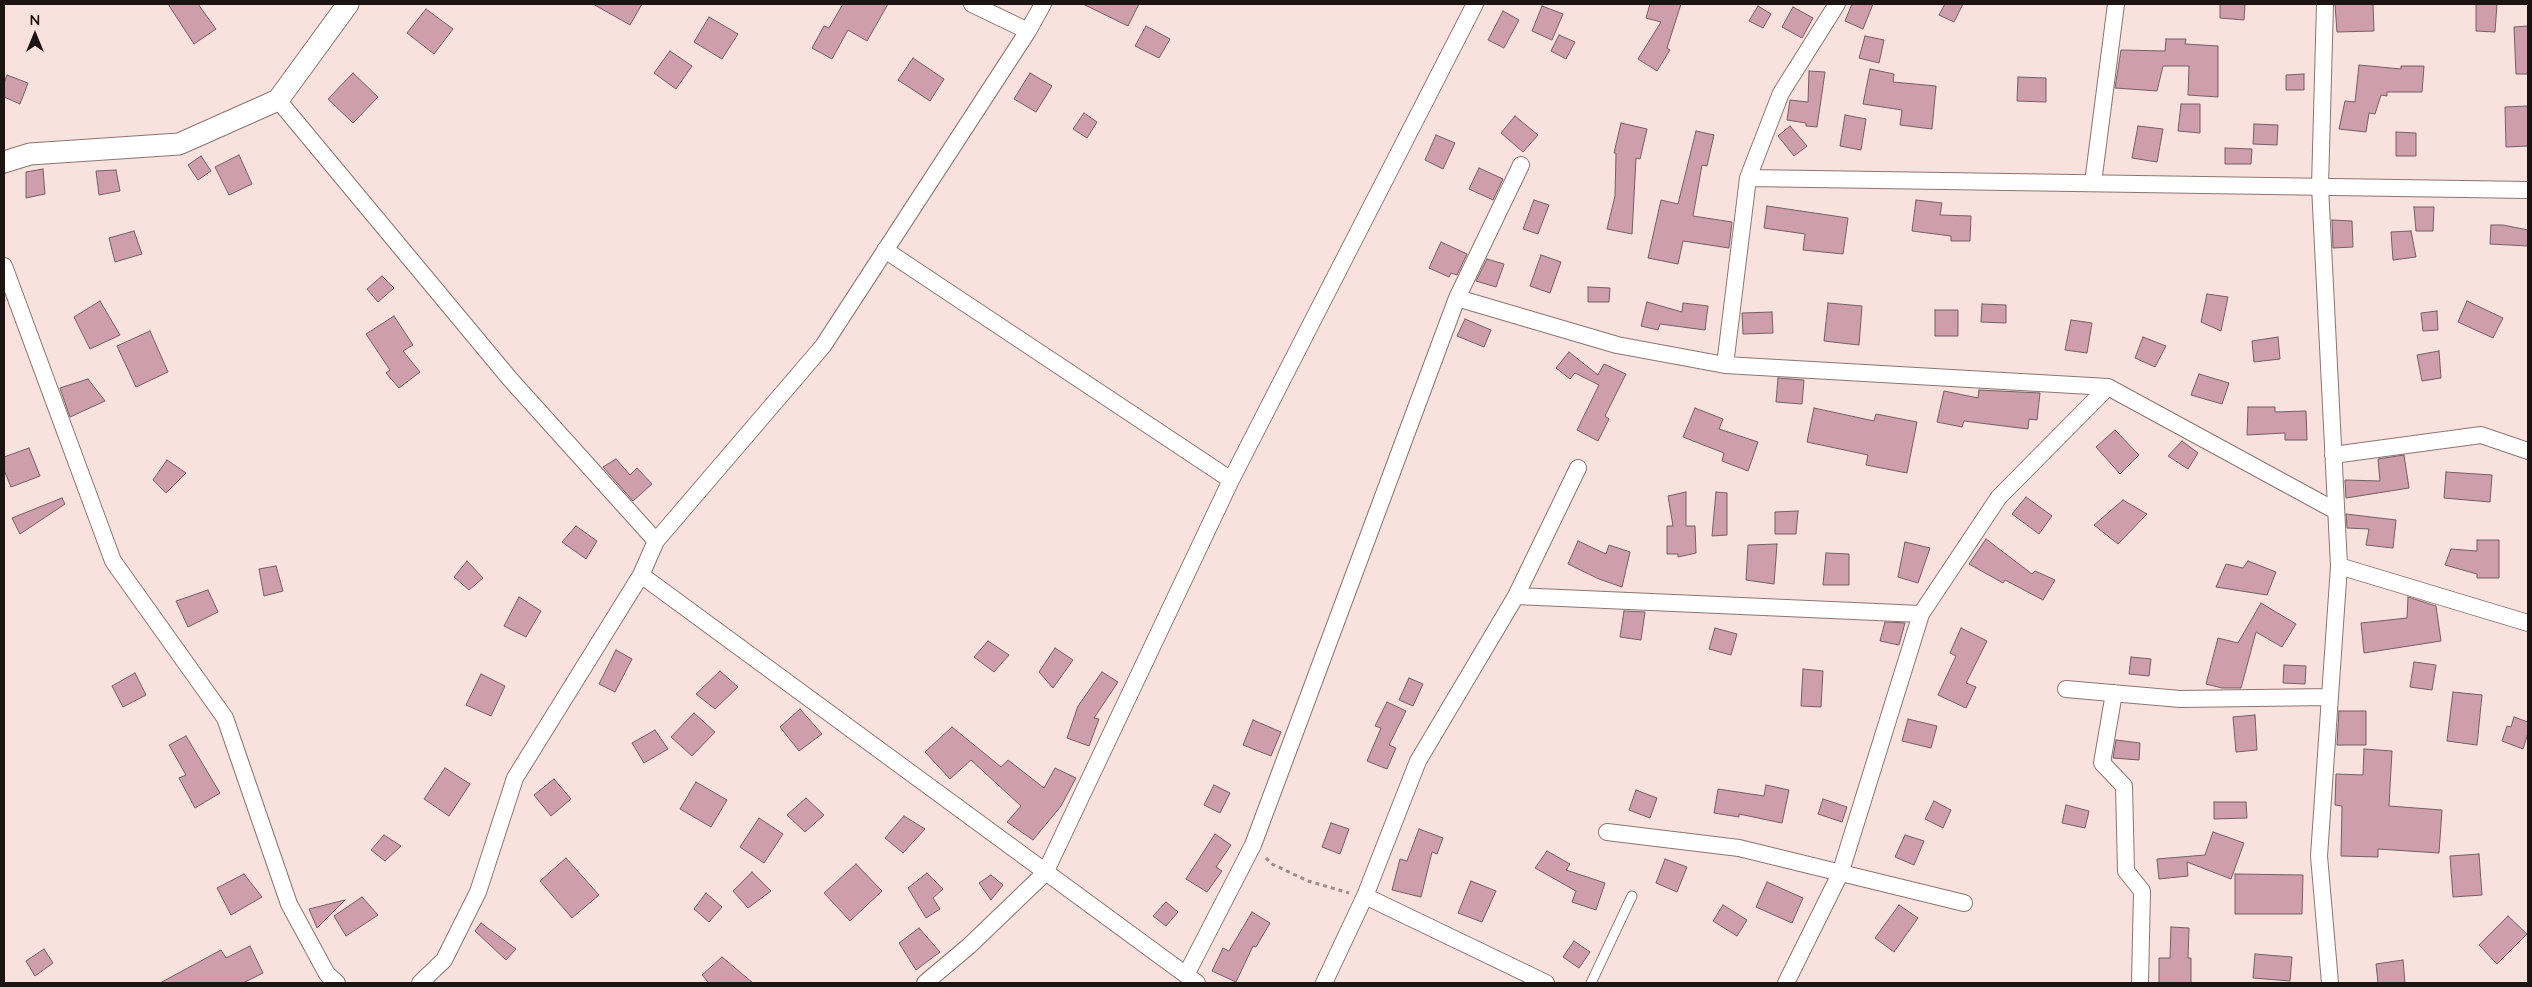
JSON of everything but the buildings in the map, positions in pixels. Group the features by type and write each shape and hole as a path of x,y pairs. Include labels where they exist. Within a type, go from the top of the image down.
{"street":[{"path":"4,162 30,154 179,144 278,100 348,4"},
{"path":"972,4 1028,31"},
{"path":"420,983 444,960 478,892 515,778 641,575 656,542 823,346 1028,31 1043,4"},
{"path":"925,983 969,946 1045,873 1231,480 1475,4"},
{"path":"1725,365 1748,178 1781,93 1837,4"},
{"path":"2093,183 2116,4"},
{"path":"2325,4 2320,186 2339,566 2319,856 2330,983"},
{"path":"278,100 510,379 656,542"},
{"path":"641,575 1192,979 1253,845 1457,298 1521,165"},
{"path":"1748,178 2528,190"},
{"path":"886,250 1231,480"},
{"path":"4,266 113,560 225,718 289,904 328,974 337,983"},
{"path":"1457,298 1617,345 1725,365 2108,387 2336,511"},
{"path":"1786,983 1840,874 1920,614 1999,497 2108,387"},
{"path":"2333,455 2481,435 2528,452"},
{"path":"1324,983 1365,896 1418,761 1516,596 1578,468"},
{"path":"2339,566 2528,623"},
{"path":"1516,596 1920,614"},
{"path":"2066,689 2180,699 2330,697"},
{"path":"2114,693 2102,763 2124,786 2126,871 2142,891 2140,983"},
{"path":"1607,832 1739,848 1964,903"},
{"path":"1365,896 1546,983"}],"lane":[{"path":"1591,983 1632,896"}],"path":[{"path":"1253,845 1272,864 1308,881 1365,896"}]}
